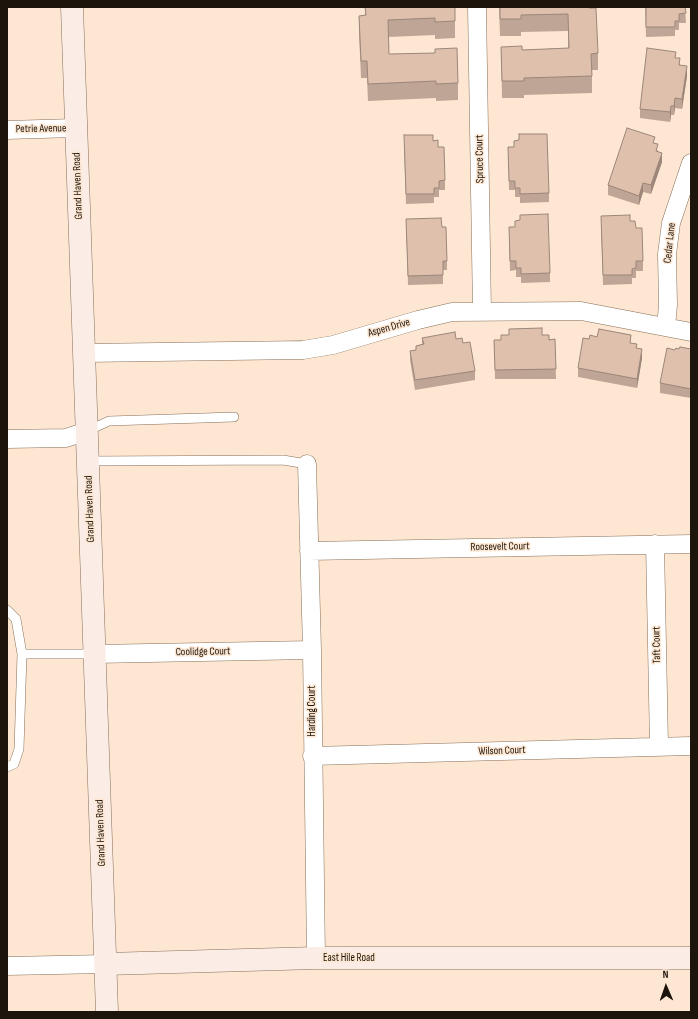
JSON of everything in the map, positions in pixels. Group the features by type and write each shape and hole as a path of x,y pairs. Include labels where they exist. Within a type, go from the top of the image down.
{"main road":[{"name":"Grand Haven Road","path":"72,7 75,128 85,354 107,1012"},
{"name":"East Hile Road","path":"106,964 316,958 691,958"}],"street":[{"name":"Spruce Court","path":"477,7 482,312"},
{"name":"Petrie Avenue","path":"7,130 75,128"},
{"name":"Cedar Lane","path":"666,327 668,305 667,254 671,224 691,163"},
{"name":"Aspen Drive","path":"85,354 303,350 333,345 418,320 452,312 581,311 691,332"},
{"path":"7,439 66,438 87,431"},
{"name":"Harding Court","path":"307,464 312,650 312,756 316,958"},
{"name":"Taft Court","path":"655,544 658,746"},
{"name":"Roosevelt Court","path":"309,551 691,544"},
{"name":"Coolidge Court","path":"94,654 312,650"},
{"name":"Wilson Court","path":"312,756 691,746"},
{"name":"East Hile Road","path":"7,966 106,964"}],"lane":[{"path":"87,431 109,421 234,417"},
{"path":"88,461 283,460 307,464"},
{"path":"7,610 16,619 22,654 19,749 14,764 7,767"},
{"path":"22,654 94,654"}],"building":[{"path":"365,7 455,7 455,21 435,22 435,18 388,20 389,54 435,53 435,49 457,48 458,83 436,84 436,81 368,84 367,61 361,61 359,16 366,15"},
{"path":"500,7 596,8 598,53 591,54 592,76 524,78 524,81 502,81 501,47 522,46 522,50 569,48 568,14 521,15 521,19 500,19"},
{"path":"646,7 685,7 686,13 679,14 679,21 675,21 675,27 646,27"},
{"path":"647,48 676,52 675,58 680,58 679,65 687,66 682,99 675,98 674,106 671,106 670,112 640,109"},
{"path":"627,128 655,137 653,143 658,144 656,151 662,153 651,185 643,183 639,196 608,185"},
{"path":"519,134 547,134 549,193 520,194 520,188 515,188 515,181 509,181 508,147 514,147 514,141 519,140"},
{"path":"404,135 433,135 433,141 438,140 438,147 444,147 445,180 439,181 439,188 434,188 434,194 406,194"},
{"path":"548,214 550,273 521,274 521,268 516,268 516,261 510,261 509,227 515,227 515,221 520,220 520,215"},
{"path":"630,215 630,221 635,221 636,228 642,228 643,261 636,261 636,268 632,269 632,275 603,275 601,216"},
{"path":"441,218 442,227 446,227 447,261 443,261 443,275 408,276 406,219"},
{"path":"542,328 542,335 549,335 549,340 555,339 556,369 495,370 494,340 501,340 501,335 509,335 509,329"},
{"path":"599,329 631,335 630,343 637,344 636,348 642,349 637,379 578,368 583,338 589,339 590,335 597,337"},
{"path":"455,332 456,339 462,338 463,343 470,342 475,371 415,380 410,351 416,350 416,346 424,344 422,338"},
{"path":"680,347 691,349 691,389 660,383 667,348 675,350 676,348 679,349"}]}
